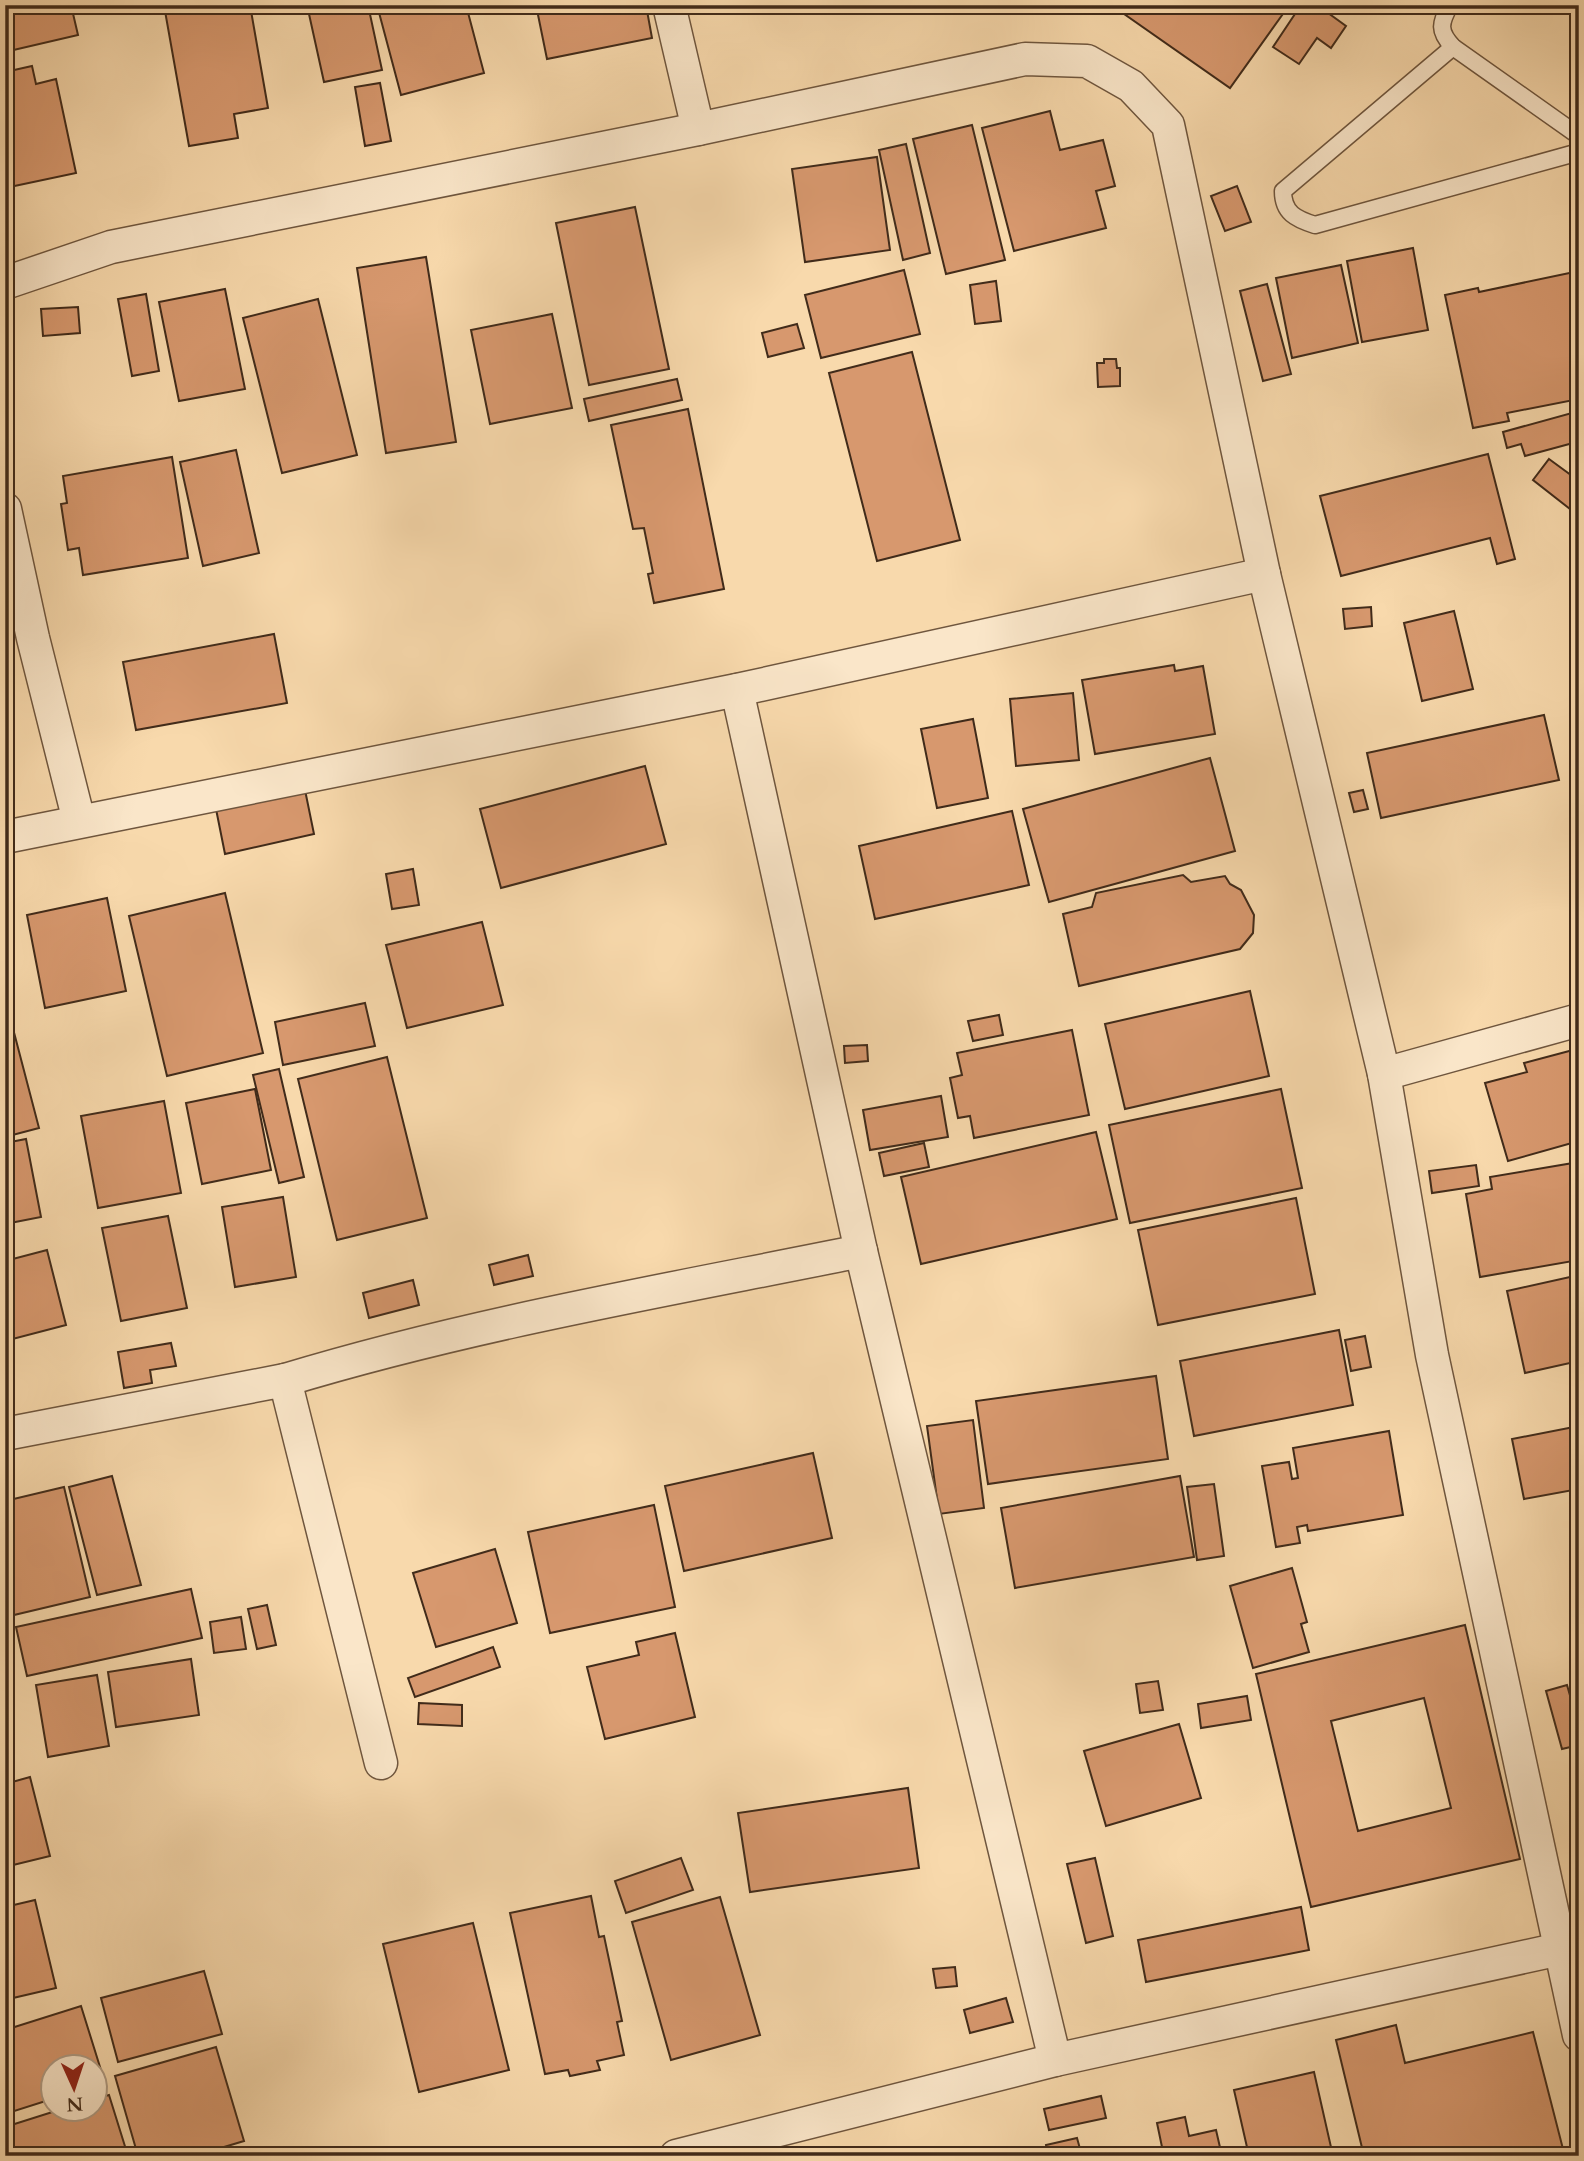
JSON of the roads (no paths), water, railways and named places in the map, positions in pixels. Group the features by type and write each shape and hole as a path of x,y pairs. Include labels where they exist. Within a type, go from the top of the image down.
{"street":[{"path":"669,5 698,129"},
{"path":"5,283 111,247 698,129 1025,59 1087,61 1131,86 1168,125 1264,574 1384,1074 1432,1355 1579,2035"},
{"path":"5,509 33,638 79,821"},
{"path":"5,837 737,690 1264,574"},
{"path":"737,690 861,1251 1055,2060"},
{"path":"1384,1074 1579,1020"},
{"path":"5,1434 285,1380 371,1354 456,1334 861,1251"},
{"path":"285,1380 381,1763"},
{"path":"676,2156 1055,2060 1560,1949"}],"lane":[{"path":"1450,5 1442,20 1443,36 1453,47 1579,136"},
{"path":"1453,47 1283,191 1286,209 1297,220 1315,225 1579,152"}]}
